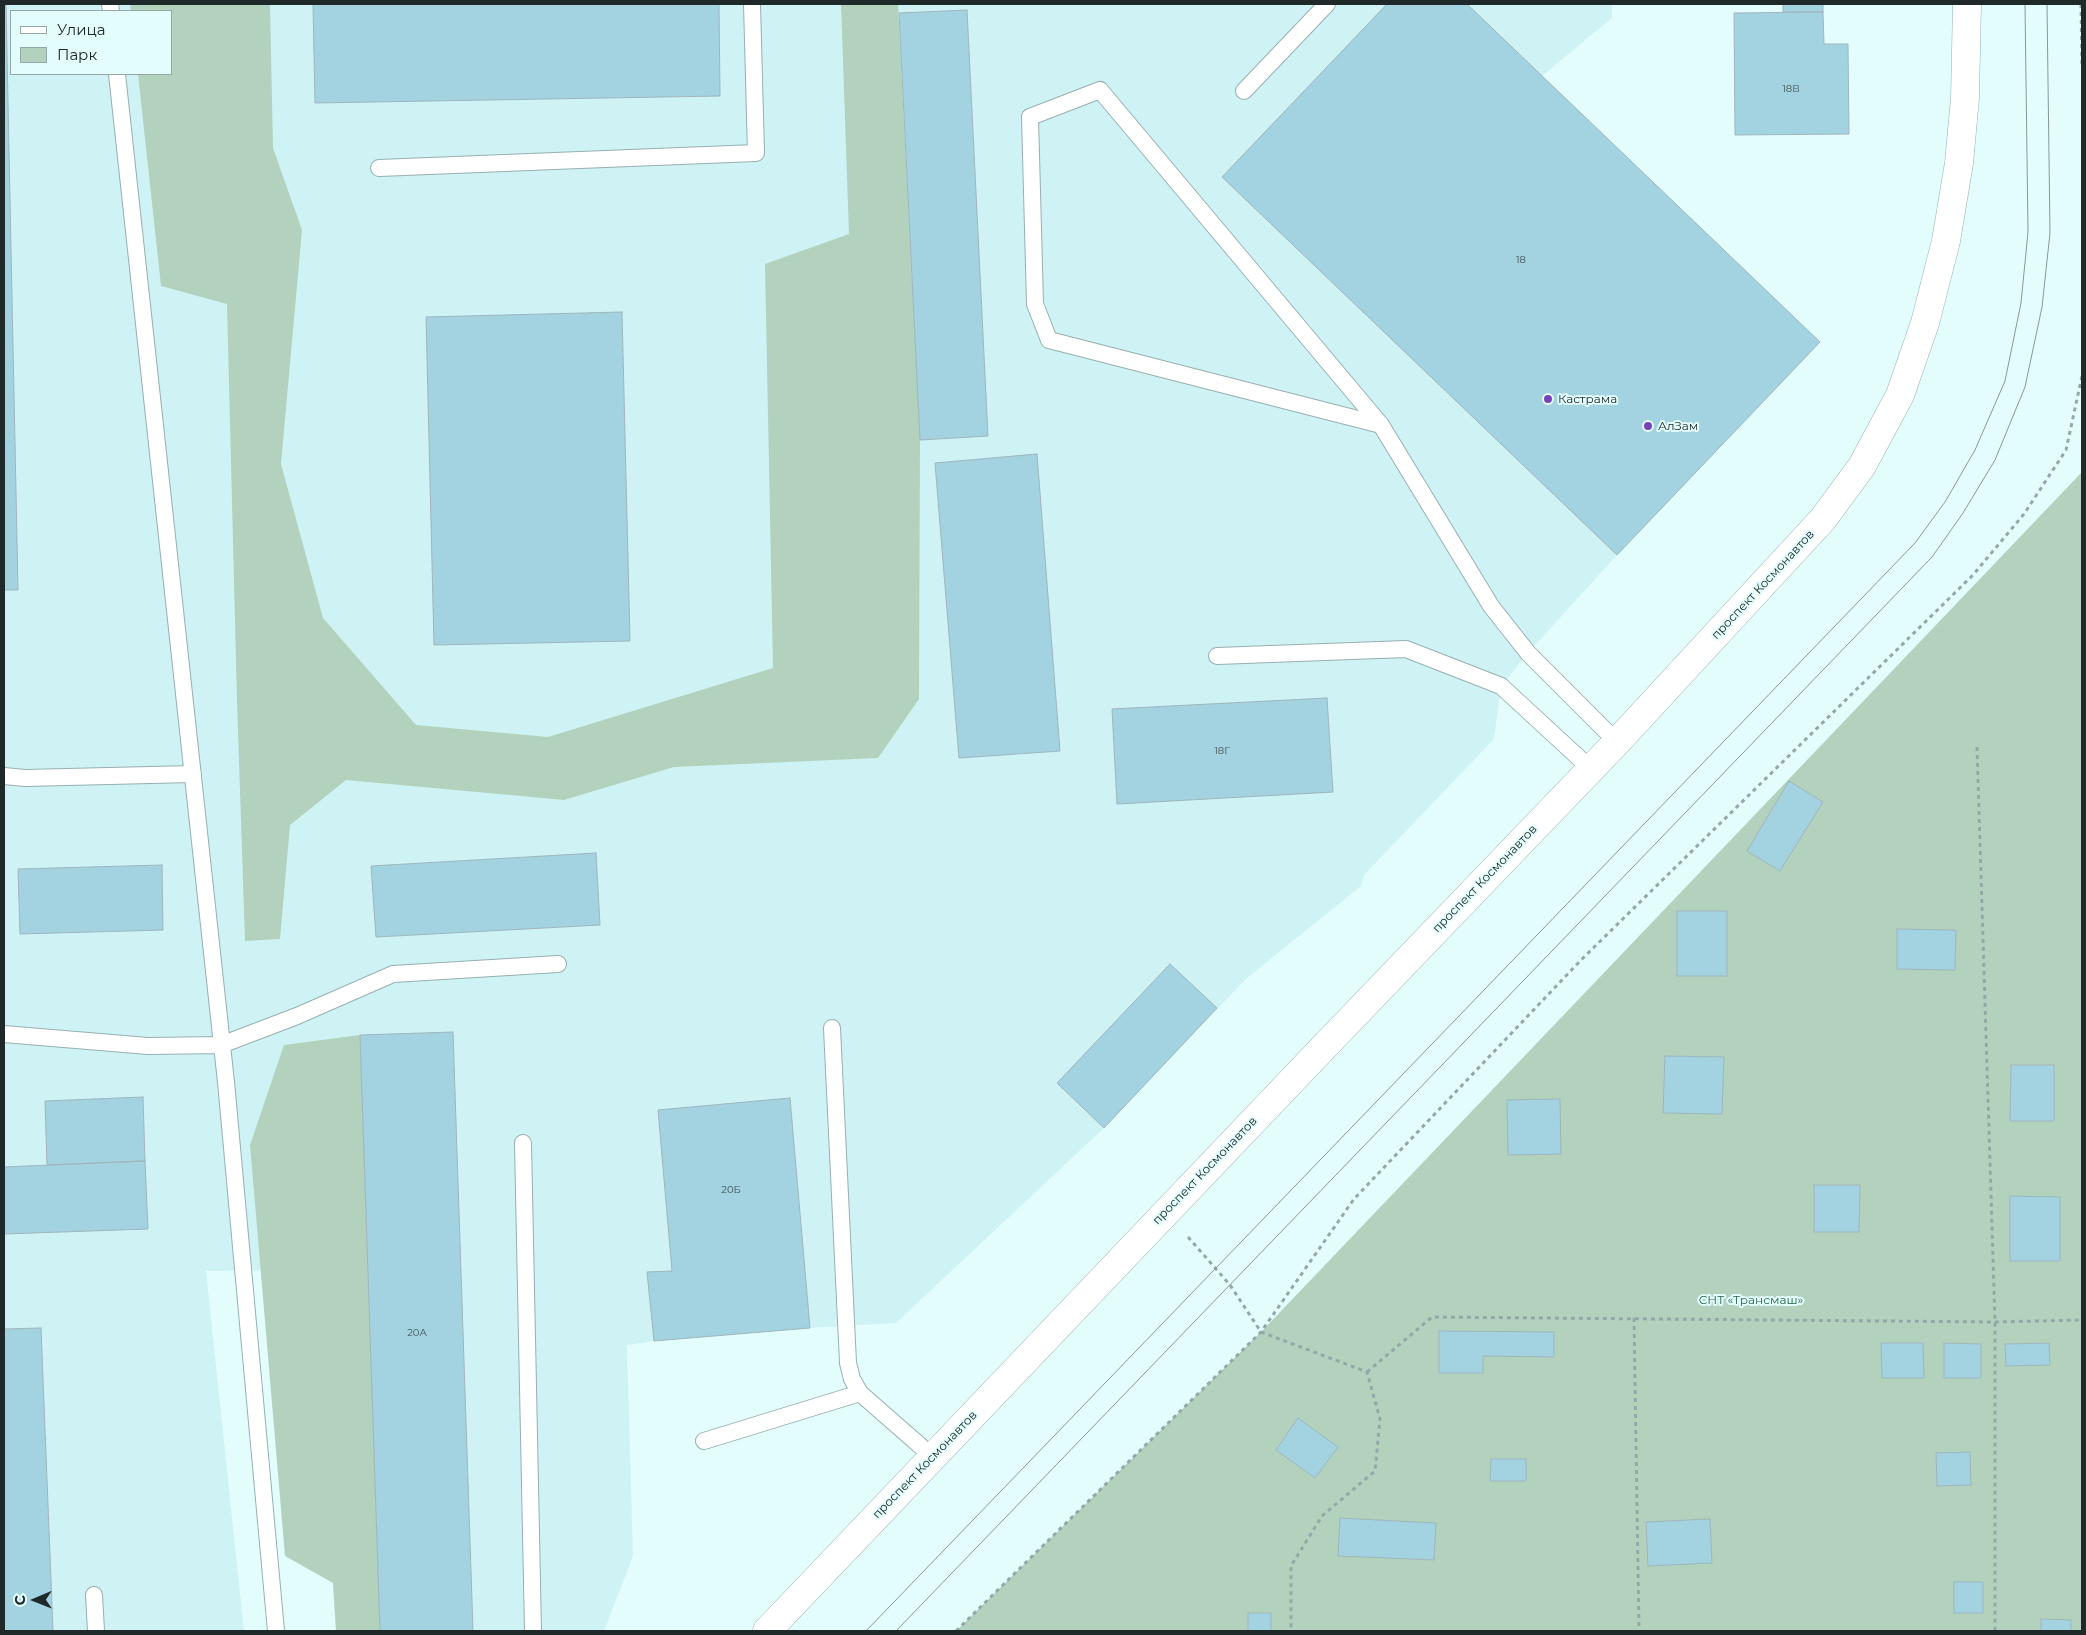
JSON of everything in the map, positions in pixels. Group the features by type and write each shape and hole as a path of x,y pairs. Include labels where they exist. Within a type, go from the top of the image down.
{"main road":[{"name":"проспект Космонавтов","path":"767,1631 1617,742 1824,519 1862,466 1900,396 1925,323 1946,241 1959,163 1965,98 1967,4"}],"lane":[{"path":"379,168 756,153 752,4"},
{"path":"1244,90 1326,4"},
{"path":"117,75 222,1044 276,1631"},
{"path":"1381,425 1049,340 1035,304 1030,117 1100,90 1381,425 1491,606 1528,653 1617,742"},
{"path":"1217,656 1406,649 1501,686 1591,769"},
{"path":"4,776 25,778 193,774"},
{"path":"4,1034 148,1046 222,1044 297,1016 393,974 558,964"},
{"path":"832,1028 848,1363 852,1379 860,1393 933,1457"},
{"path":"523,1143 533,1631"},
{"path":"704,1441 860,1393"},
{"path":"94,1595 96,1631"}],"path":[{"path":"2081,4 2082,68"},
{"path":"956,1631 1262,1332 1354,1199 1581,960 1973,575 2024,514 2066,450 2082,376"},
{"path":"1977,747 1995,1322 1995,1631"},
{"path":"1166,1212 1230,1285 1262,1332 1367,1372"},
{"path":"1367,1372 1432,1318 1995,1322 2082,1320"},
{"path":"1634,1318 1639,1631"},
{"path":"1291,1631 1291,1566 1322,1516 1375,1472 1380,1419 1367,1372"}],"shaded area":[{"path":"4,4 1612,4 1612,18 1542,76 1820,342 1617,555 1528,653 1501,686 1494,739 1364,875 1361,886 1246,979 1104,1128 896,1323 810,1328 627,1345 633,1556 604,1631 336,1631 312,1270 206,1271 244,1631 4,1631"}],"green space":[{"path":"130,4 270,4 273,148 302,230 281,464 323,618 416,725 548,737 773,668 765,264 849,234 841,4 898,4 920,440 919,699 878,758 674,767 564,800 346,780 290,825 280,939 245,941 227,304 161,286 138,75 172,75 172,10 131,10"},
{"name":"СНТ «Трансмаш»","path":"2082,472 2082,1631 956,1631 1261,1332"},
{"path":"360,1035 380,1631 336,1631 333,1583 285,1556 250,1145 284,1045"}],"building":[{"path":"4,4 6,4 18,590 4,590"},
{"path":"313,4 719,4 720,96 315,103"},
{"path":"1387,4 1467,4 1820,342 1617,555 1222,177"},
{"path":"1783,4 1823,4 1823,12 1783,12"},
{"path":"967,10 988,436 920,440 899,13"},
{"path":"1823,12 1824,44 1848,44 1849,134 1735,135 1734,13"},
{"path":"622,312 630,641 434,645 426,317"},
{"path":"1037,454 1060,751 959,758 935,463"},
{"path":"1327,698 1333,792 1117,804 1112,709"},
{"path":"1789,781 1823,802 1780,871 1747,851"},
{"path":"596,853 600,925 376,937 371,866"},
{"path":"162,865 163,930 20,934 18,869"},
{"path":"1677,911 1727,911 1727,976 1677,976"},
{"path":"1897,929 1956,930 1955,970 1897,969"},
{"path":"1170,964 1217,1008 1104,1128 1057,1083"},
{"path":"453,1032 473,1631 380,1631 360,1035"},
{"path":"1665,1056 1724,1057 1722,1114 1663,1113"},
{"path":"2011,1065 2054,1065 2054,1121 2010,1121"},
{"path":"143,1097 145,1161 47,1165 45,1101"},
{"path":"790,1098 810,1328 654,1341 647,1272 672,1271 658,1110"},
{"path":"1560,1099 1561,1154 1508,1155 1507,1100"},
{"path":"145,1161 148,1229 4,1234 4,1167"},
{"path":"1814,1185 1860,1185 1859,1232 1814,1232"},
{"path":"2010,1196 2060,1197 2060,1261 2010,1261"},
{"path":"41,1328 53,1631 4,1631 4,1329"},
{"path":"1439,1331 1554,1332 1554,1357 1483,1356 1483,1373 1439,1373"},
{"path":"1881,1343 1923,1343 1924,1378 1882,1378"},
{"path":"1944,1343 1981,1344 1981,1378 1944,1378"},
{"path":"2049,1343 2050,1365 2006,1366 2005,1344"},
{"path":"1298,1418 1338,1447 1315,1478 1276,1450"},
{"path":"1970,1452 1971,1485 1937,1486 1936,1453"},
{"path":"1491,1459 1526,1459 1526,1481 1490,1481"},
{"path":"1340,1518 1436,1523 1434,1560 1338,1556"},
{"path":"1710,1519 1712,1563 1648,1566 1646,1522"},
{"path":"1954,1582 1983,1582 1983,1613 1954,1613"},
{"path":"1248,1613 1271,1613 1271,1631 1248,1631"},
{"path":"2041,1619 2071,1620 2071,1631 2041,1631"}],"tram line":[{"path":"866,1631 1915,543 1945,502 1975,450 2005,381 2021,303 2028,232 2025,4"},
{"path":"896,1631 1932,557 1963,513 1995,460 2025,387 2042,307 2050,233 2047,4"}],"place":[{"name":"Кастрама","path":"1548,399"},
{"name":"АлЗам","path":"1648,426"}]}
